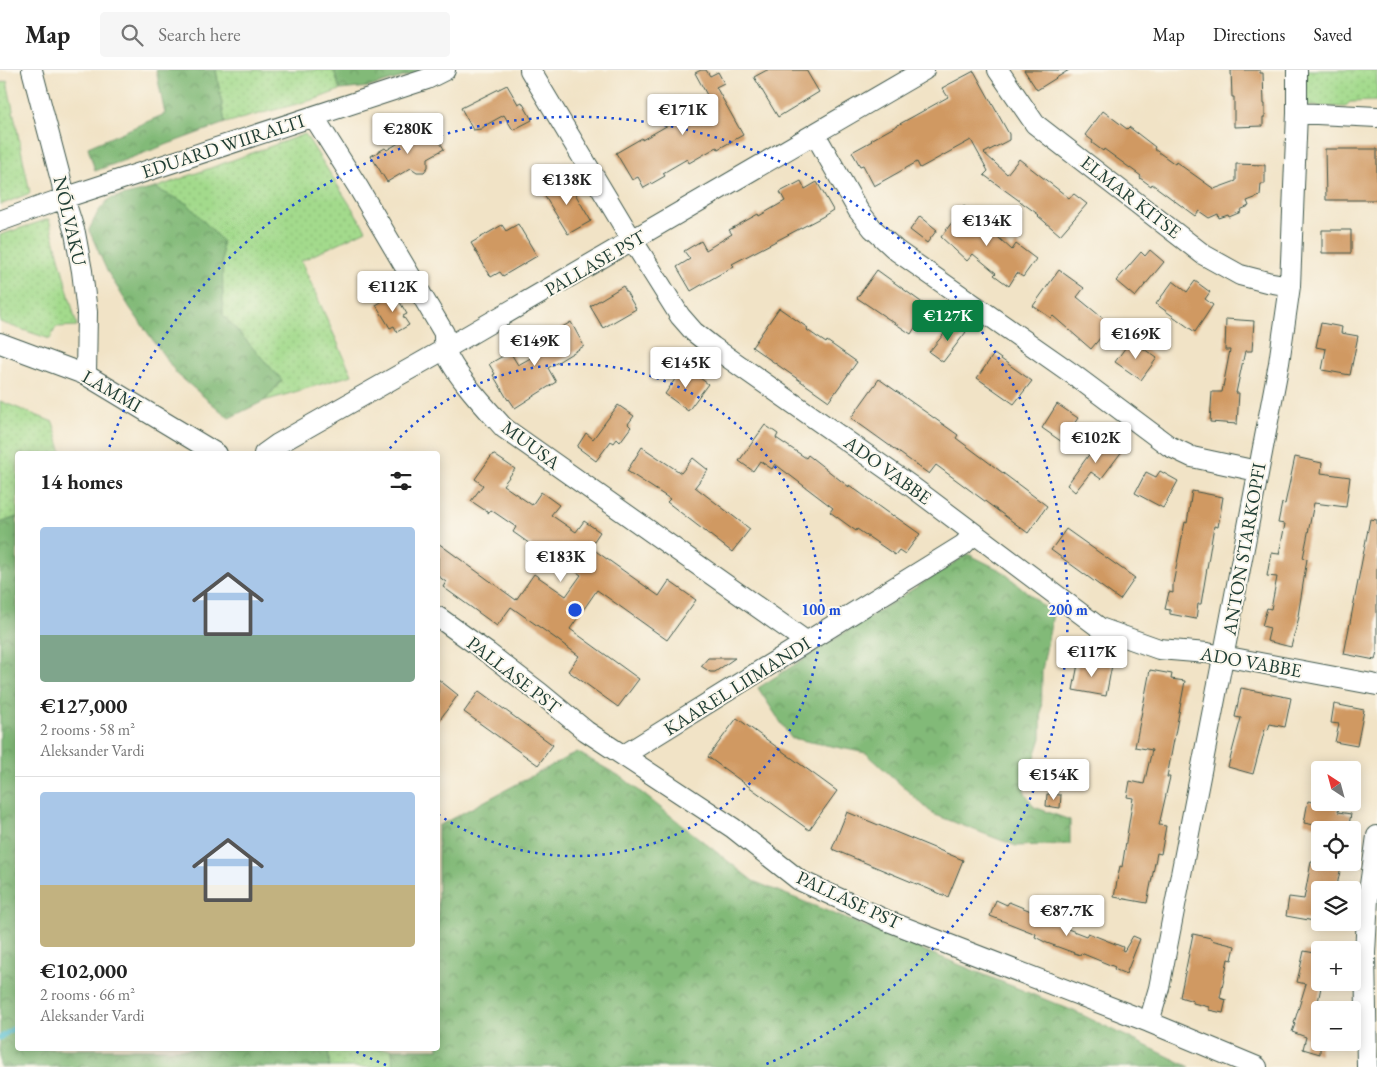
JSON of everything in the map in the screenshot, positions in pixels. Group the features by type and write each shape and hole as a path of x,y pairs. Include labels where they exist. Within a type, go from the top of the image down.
{"street":[{"name":"NÕLVAKU","path":"32,70 64,198 75,233 82,271 87,312 86,375"},
{"name":"EDUARD WIIRALTI","path":"0,221 64,198 427,79 445,70"},
{"name":"ADO VABBE","path":"530,70 680,316 694,332 911,486 1100,628 1159,650 1224,656 1377,685"},
{"name":"PALLASE PST","path":"268,451 924,70"},
{"name":"ELMAR KITSE","path":"998,70 1036,124 1204,255 1240,275 1290,286"},
{"name":"ANTON STARKOPFI","path":"1149,1022 1159,988 1279,363 1290,286 1297,70"},
{"path":"1297,113 1377,117"},
{"name":"MUUSA","path":"314,117 358,187 444,333 445,349 459,374 504,428 807,642"},
{"path":"815,134 858,210 873,229 898,251 1074,375 1169,446 1192,457 1257,471"},
{"name":"LAMMI","path":"0,342 86,375 212,451"},
{"name":"KAAREL LIIMANDI","path":"624,756 963,545 974,534"},
{"name":"PALLASE PST","path":"440,618 488,653 586,731 733,828 799,880 888,921 1149,1022 1257,1067"},
{"path":"1367,1067 1365,953 1368,899 1374,886 1377,836"}],"green space":[{"path":"156,70 216,70 225,123 95,171 88,147 165,114"},
{"path":"216,70 334,70 340,90 316,99 225,123"},
{"path":"334,70 428,70 369,87 340,90"},
{"path":"1303,70 1377,70 1377,101 1350,102 1345,107 1303,106"},
{"path":"7,81 30,193 0,205 0,83"},
{"path":"305,134 366,230 301,261 352,375 264,401 282,380 223,315 222,241 155,188"},
{"path":"155,188 188,204 222,241 223,315 282,380 264,401 229,418 177,374 130,308 107,271 89,230 98,212 109,199"},
{"path":"49,219 77,326 56,327 50,339 0,322 0,235"},
{"path":"0,401 53,422 61,451 15,451 15,518 0,523"},
{"path":"15,518 15,1051 328,1051 330,1067 0,1067 0,523"},
{"path":"968,554 1002,571 1053,614 1042,670 1041,738 1024,791 1034,807 1070,820 1070,844 1016,846 933,814 866,753 791,738 758,688"},
{"path":"577,752 623,778 753,881 1076,1012 1190,1067 393,1067 392,1051 440,1051 440,825"},
{"path":"327,1051 392,1051 393,1067 328,1067"}],"building":[{"path":"706,70 710,76 718,72 724,83 716,87 743,135 689,163 687,159 663,173 665,176 644,188 638,177 632,180 616,153 696,109 692,104 707,95 695,73"},
{"path":"767,70 806,70 819,92 778,117 754,77"},
{"path":"1024,70 1069,70 1037,90"},
{"path":"1231,70 1260,70 1260,73 1263,73 1265,117 1263,117 1263,126 1234,127 1234,97 1232,97"},
{"path":"974,71 1009,134 1009,140 984,153 1007,174 1019,159 1069,198 1074,194 1087,204 1060,235 1039,215 984,175 988,171 971,140 920,168 917,162 874,186 863,165 860,166 852,152 948,97 942,88"},
{"path":"507,85 518,104 522,102 532,120 513,130 504,115 481,129 473,130 461,108"},
{"path":"1103,111 1127,129 1129,127 1175,164 1176,162 1214,189 1236,181 1236,164 1265,165 1265,184 1261,184 1260,196 1247,201 1249,206 1229,217 1228,215 1219,218 1218,214 1209,218 1199,211 1195,216 1152,184 1151,186 1140,178 1141,176 1104,149 1103,151 1092,143 1093,141 1085,135"},
{"path":"430,126 444,149 428,158 428,167 424,172 417,172 411,168 387,182 371,156 385,148 387,150 402,141 404,136 413,136"},
{"path":"1325,149 1377,149 1377,200 1326,200"},
{"path":"564,175 591,221 568,234 544,195 555,188 552,182"},
{"path":"801,181 805,189 817,182 833,210 732,264 734,266 691,291 677,267 690,259 684,251 701,241 706,250 732,234 729,230 785,201 780,192"},
{"path":"964,206 1012,250 1016,244 1036,259 1023,277 1017,273 1009,286 994,275 996,273 973,254 967,261 941,237"},
{"path":"920,216 937,230 927,243 910,230"},
{"path":"518,224 537,256 503,276 500,272 491,277 471,243 502,225 506,231"},
{"path":"1322,230 1351,230 1351,253 1322,253"},
{"path":"1150,250 1164,262 1135,297 1116,281 1141,252 1145,256"},
{"path":"877,270 928,307 911,334 857,298"},
{"path":"1059,270 1084,288 1077,297 1111,325 1091,349 1053,316 1051,318 1033,306"},
{"path":"1173,281 1187,292 1195,281 1210,292 1205,299 1213,305 1195,332 1156,304"},
{"path":"623,286 636,309 603,328 590,306"},
{"path":"395,294 407,314 403,316 409,325 397,332 394,326 390,328 376,305"},
{"path":"779,308 808,328 807,330 826,343 827,341 857,362 829,401 752,347"},
{"path":"1226,319 1254,321 1252,351 1245,351 1236,393 1239,393 1237,424 1210,422 1212,392 1222,392 1230,350 1225,350"},
{"path":"571,322 584,346 548,368 556,382 515,408 493,375 495,374 489,364 510,352 518,365 554,345 548,335"},
{"path":"953,323 966,332 943,362 929,352"},
{"path":"1321,323 1342,327 1341,333 1358,336 1350,375 1322,370 1326,349 1316,347"},
{"path":"1131,340 1157,358 1141,380 1115,362"},
{"path":"994,354 1032,381 1014,404 977,378"},
{"path":"684,366 708,384 688,411 665,394"},
{"path":"879,379 958,435 956,438 1047,506 1028,533 936,465 929,474 851,418"},
{"path":"1057,404 1078,418 1062,442 1042,428"},
{"path":"618,405 634,416 628,424 631,427 620,442 617,439 614,443 611,441 596,461 577,447 586,433 593,439"},
{"path":"765,425 778,434 776,438 806,458 808,455 849,487 849,485 920,534 905,554 899,550 895,555 857,529 856,531 830,512 833,508 775,464 772,469 760,461 753,471 739,461"},
{"path":"1098,442 1107,448 1112,442 1123,450 1101,479 1091,472 1075,492 1067,485"},
{"path":"642,447 681,473 693,458 708,470 695,487 750,529 732,552 667,502 670,499 627,471"},
{"path":"493,454 515,469 503,485 532,505 541,492 559,505 551,515 576,532 584,521 600,532 590,547 659,596 669,581 696,600 667,640 597,590 570,629 639,679 618,707 568,671 579,656 511,607 497,626 443,587 446,582 440,578 440,544 516,600 534,574 566,596 581,575 542,548 540,551 513,532 516,527 491,510 489,513 471,501 483,485 475,479"},
{"path":"1295,457 1322,463 1321,473 1350,477 1346,507 1314,503 1303,558 1307,559 1299,617 1291,647 1267,641 1270,628 1262,626 1267,608 1271,609 1277,577 1267,576 1271,553 1279,554 1285,524 1278,523 1282,503 1285,504"},
{"path":"1160,471 1178,481 1163,508 1135,493 1146,472 1156,477"},
{"path":"1192,491 1223,497 1218,527 1214,526 1201,604 1198,604 1196,619 1170,614 1170,610 1165,609 1169,592 1173,593 1173,584 1185,522 1187,523"},
{"path":"1370,519 1377,520 1377,651 1375,660 1344,654"},
{"path":"1066,529 1135,578 1120,600 1051,550"},
{"path":"708,658 735,658 715,672 710,672 701,666"},
{"path":"1079,659 1112,665 1106,696 1073,690"},
{"path":"1150,670 1172,674 1171,679 1185,681 1167,777 1170,777 1159,825 1166,826 1161,854 1157,853 1147,903 1114,897 1120,866 1122,867 1133,798 1127,797 1130,781 1144,784 1152,750 1135,747"},
{"path":"440,681 458,695 440,719"},
{"path":"1241,688 1291,698 1285,727 1270,724 1268,730 1265,729 1253,774 1228,767 1241,718 1235,717"},
{"path":"479,691 553,745 538,765 464,712"},
{"path":"1334,704 1364,710 1357,746 1335,742 1339,724 1331,723"},
{"path":"737,718 837,791 809,830 708,757"},
{"path":"1047,794 1061,795 1060,808 1046,806"},
{"path":"1308,801 1311,802 1311,811 1338,811 1351,814 1350,821 1311,821 1311,824 1304,823"},
{"path":"847,812 963,860 948,897 832,849"},
{"path":"1311,862 1311,871 1340,871 1338,881 1311,881 1311,920 1286,916 1289,897 1304,899"},
{"path":"996,900 1007,905 1009,902 1043,916 1042,919 1086,936 1088,933 1123,947 1122,950 1124,951 1133,936 1140,939 1126,974 1114,969 1115,967 1081,953 1080,955 1047,943 1035,937 1036,934 990,916"},
{"path":"1193,934 1235,946 1232,960 1228,959 1220,998 1226,1000 1223,1013 1209,1010 1209,1007 1180,997"},
{"path":"1304,951 1311,952 1311,991 1320,991 1318,1001 1311,1001 1311,1051 1320,1051 1320,1054 1303,1049 1306,1037 1292,1032 1306,984 1297,982"}],"waterway":[{"path":"0,1038 15,1027"}]}
